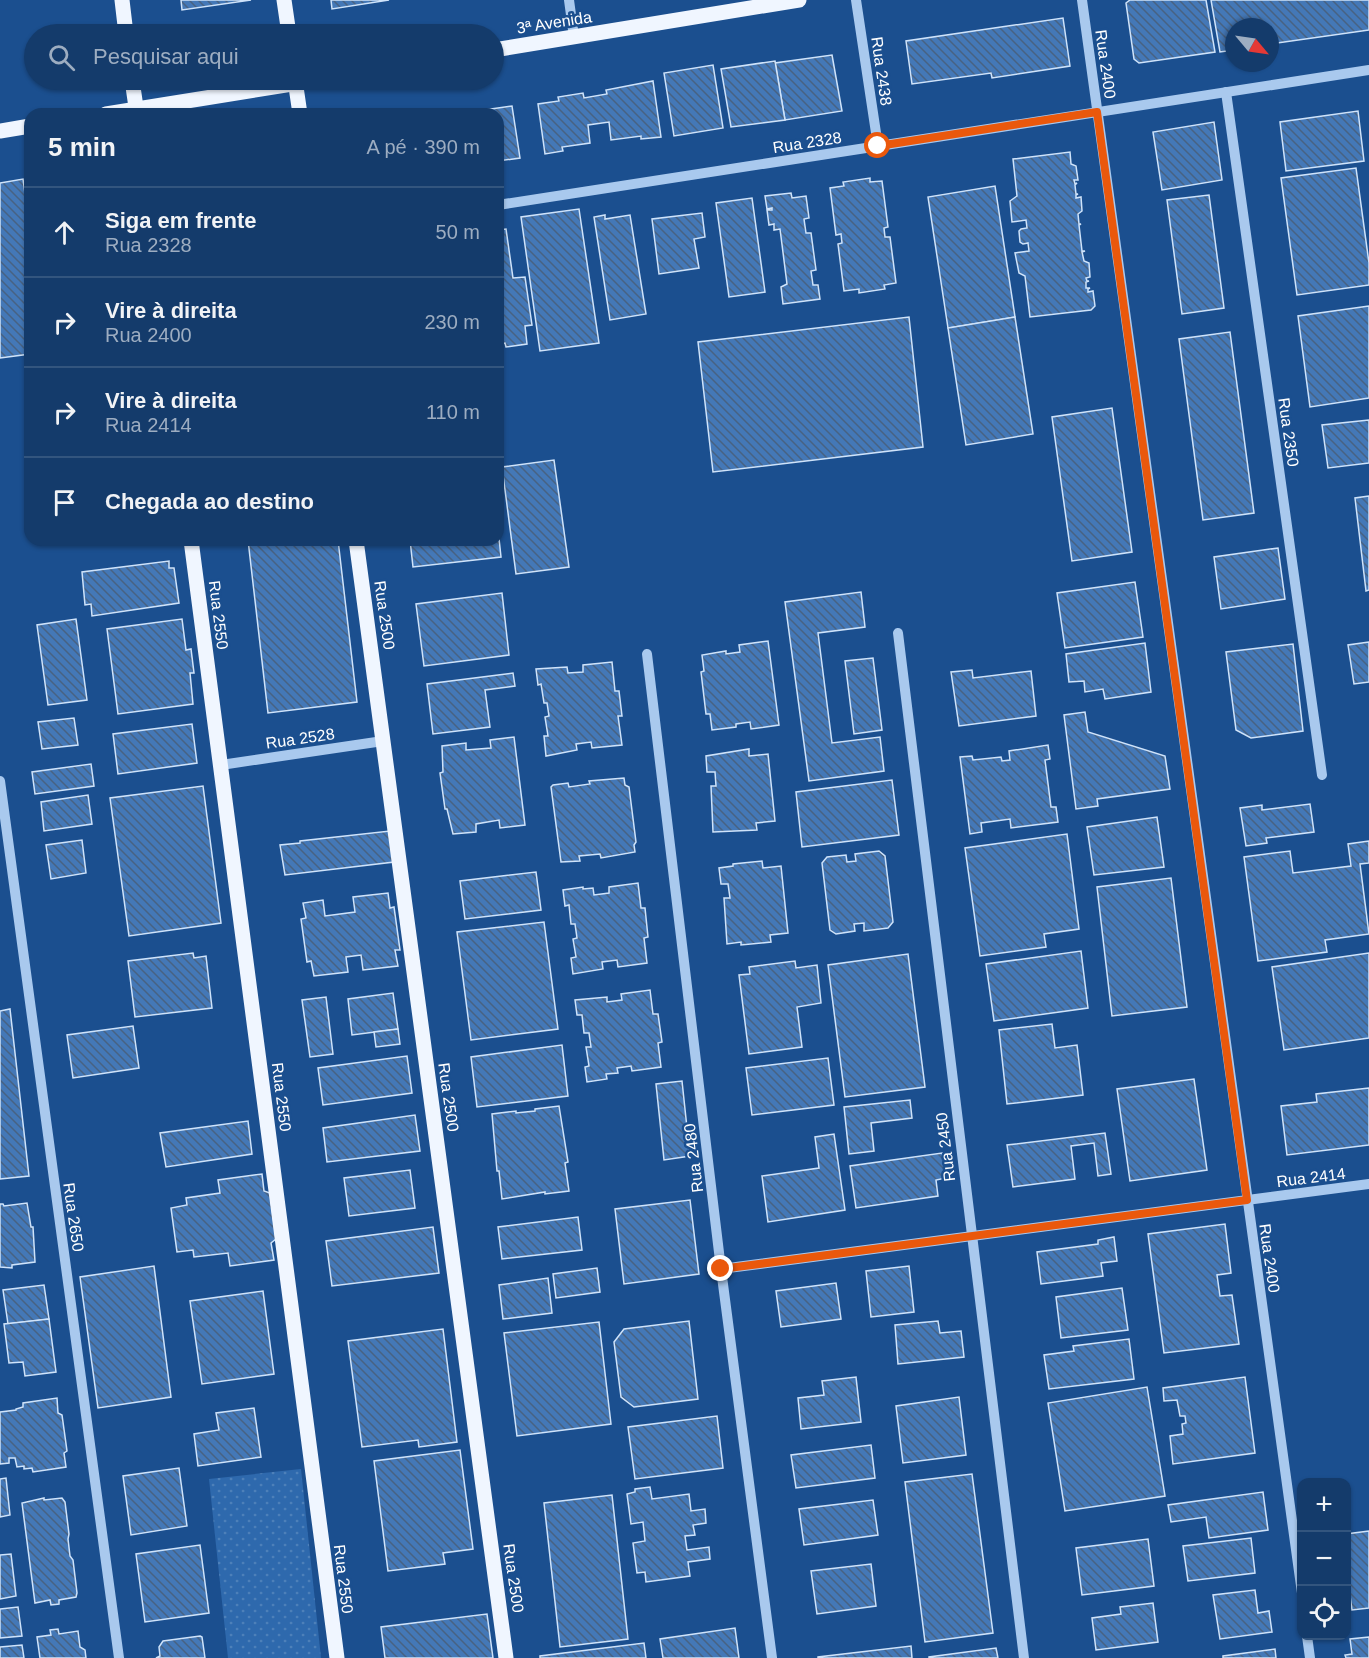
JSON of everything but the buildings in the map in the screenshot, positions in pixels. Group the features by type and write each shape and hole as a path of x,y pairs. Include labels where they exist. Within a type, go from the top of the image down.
{"main road":[{"path":"122,0 125,24"},
{"path":"284,0 288,24"},
{"name":"3ª Avenida","path":"504,48 799,0"},
{"path":"133,90 136,108"},
{"path":"157,108 249,90"},
{"path":"296,90 299,108"},
{"path":"0,131 24,127"},
{"name":"Rua 2550","path":"193,546 336,1658"},
{"name":"Rua 2500","path":"357,546 506,1658"}],"street":[{"path":"569,0 574,37"},
{"name":"Rua 2438","path":"856,0 878,146"},
{"name":"Rua 2400","path":"1082,0 1301,1586"},
{"name":"Rua 2328","path":"504,204 1369,70"},
{"name":"Rua 2350","path":"1226,92 1322,775"},
{"name":"Rua 2450","path":"898,633 1024,1658"},
{"name":"Rua 2480","path":"647,654 721,1269 772,1658"},
{"name":"Rua 2528","path":"220,765 383,741"},
{"name":"Rua 2650","path":"0,781 119,1658"},
{"name":"Rua 2414","path":"721,1269 1369,1185"},
{"path":"1308,1640 1310,1658"}],"shaded area":[{"path":"301,1469 321,1658 228,1658 209,1479"}],"route":[{"path":"721,1269 1247,1200 1097,112 878,146"}]}
